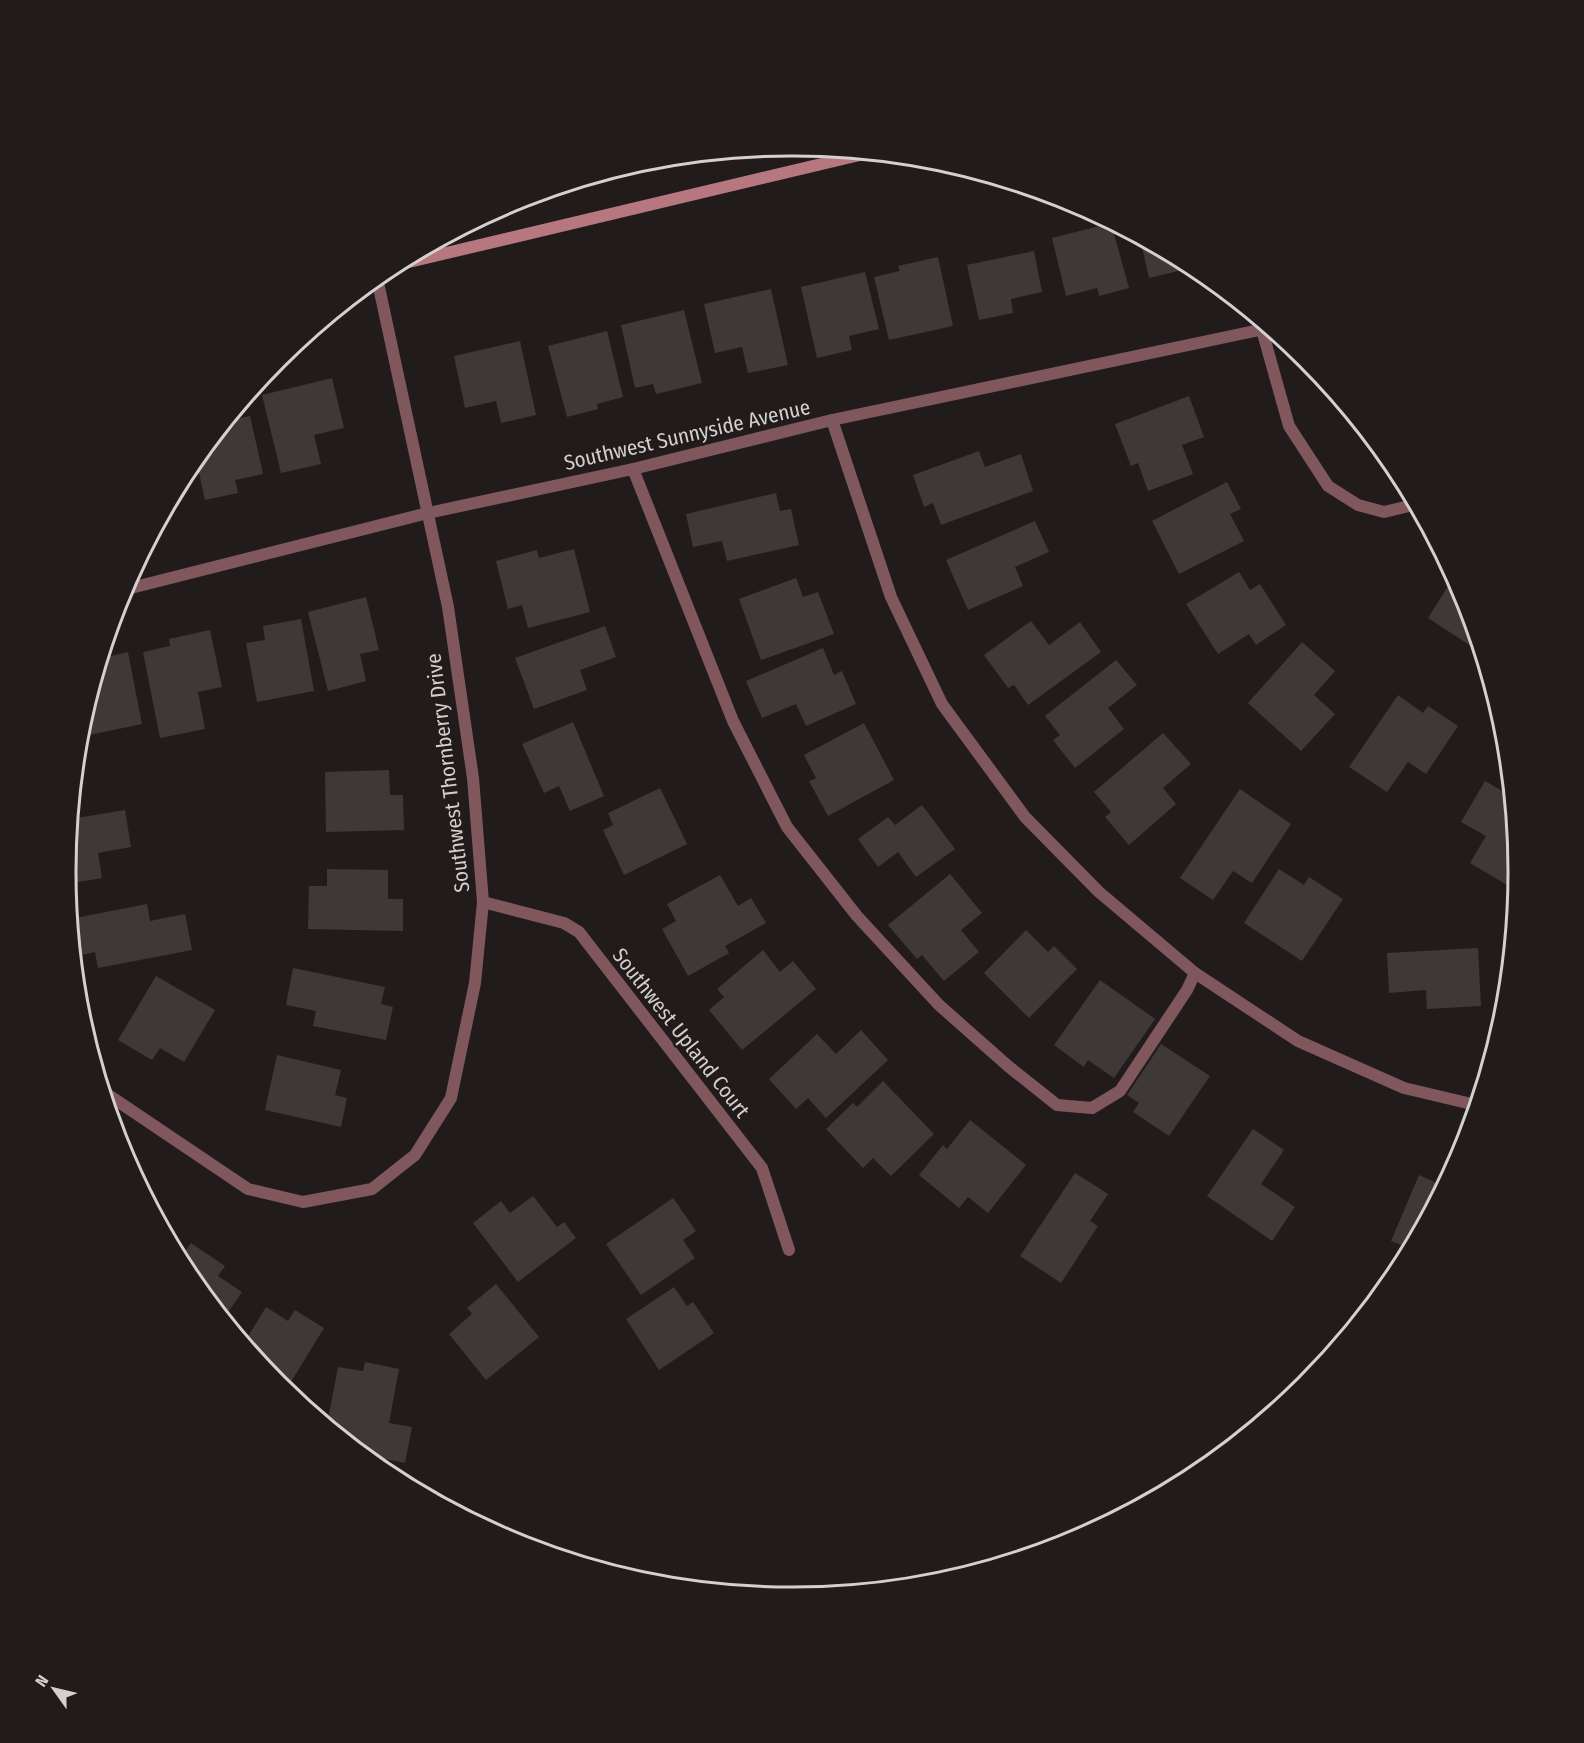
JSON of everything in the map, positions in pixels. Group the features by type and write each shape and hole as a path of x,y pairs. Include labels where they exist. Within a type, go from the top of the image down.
{"street":[{"path":"424,258 845,159"},
{"name":"Southwest Thornberry Drive","path":"113,1098 248,1189 303,1202 372,1189 416,1155 451,1098 475,983 483,902 473,778 448,607 379,288"},
{"name":"Southwest Sunnyside Avenue","path":"136,587 428,513 633,469 832,420 1259,330"},
{"name":"Southwest Sunnyside Avenue","path":"1267,337 1289,426 1328,486 1358,505 1384,512 1407,506"},
{"path":"832,420 891,597 942,704 1025,817 1099,892 1195,973 1298,1041 1404,1088 1469,1103"},
{"path":"633,469 733,720 787,827 857,916 939,1005 1008,1066 1057,1105 1092,1108 1120,1091 1195,973"},
{"name":"Southwest Upland Court","path":"483,902 564,923 579,933 762,1168 789,1250"}],"building":[{"path":"1099,226 1114,233 1129,288 1099,296 1097,288 1066,296 1052,238"},
{"path":"1142,248 1180,271 1149,278"},
{"path":"1034,251 1042,292 1011,299 1013,313 979,320 967,265"},
{"path":"938,257 953,326 889,340 874,277 900,271 898,266"},
{"path":"865,272 879,329 849,336 852,350 817,358 801,287"},
{"path":"771,289 788,365 748,373 742,347 715,353 704,304"},
{"path":"684,310 702,383 656,394 653,384 635,388 621,325"},
{"path":"607,331 623,397 597,404 598,409 567,417 548,346"},
{"path":"520,341 536,415 501,423 496,401 465,408 454,356"},
{"path":"332,378 344,428 314,435 321,464 281,473 262,395"},
{"path":"1189,396 1204,437 1182,445 1193,474 1148,491 1138,463 1131,466 1115,424"},
{"path":"250,416 263,474 235,480 238,493 205,500 199,472 239,418"},
{"path":"979,451 985,467 1021,454 1033,491 941,525 933,503 924,507 913,475"},
{"path":"1227,482 1241,509 1230,514 1244,541 1179,574 1152,521"},
{"path":"776,493 780,511 791,509 799,545 727,561 722,541 693,547 686,514"},
{"path":"1035,521 1049,552 1015,567 1023,586 968,610 946,560"},
{"path":"574,549 590,612 528,628 522,605 508,609 496,561 537,550 539,558"},
{"path":"1239,572 1250,590 1260,584 1286,625 1256,645 1249,634 1218,654 1186,604"},
{"path":"796,578 803,597 818,592 834,634 761,660 739,599"},
{"path":"1448,586 1471,646 1428,618"},
{"path":"366,597 379,650 360,654 366,681 328,691 308,612"},
{"path":"301,619 314,691 257,702 246,643 265,640 263,626"},
{"path":"1031,621 1049,645 1080,622 1101,652 1028,705 1014,685 1008,688 984,655"},
{"path":"605,626 616,657 580,670 587,690 534,709 515,658"},
{"path":"210,630 222,687 198,692 205,729 160,738 143,652 170,646 169,639"},
{"path":"1302,642 1335,671 1314,695 1335,714 1301,751 1248,703"},
{"path":"823,648 834,675 842,671 856,704 806,726 796,704 762,718 746,681"},
{"path":"128,652 142,724 90,735 101,686 110,656"},
{"path":"1116,660 1137,685 1108,708 1124,729 1075,768 1053,740 1060,735 1045,716"},
{"path":"1398,695 1423,713 1428,706 1458,726 1426,774 1408,762 1387,792 1349,767"},
{"path":"573,722 604,796 570,811 559,786 544,793 522,744"},
{"path":"864,723 894,780 828,816 809,781 816,778 804,755"},
{"path":"1163,733 1191,764 1163,788 1176,804 1129,845 1105,817 1111,812 1094,792"},
{"path":"389,770 390,795 403,795 404,830 326,832 325,772"},
{"path":"1485,781 1502,791 1507,885 1470,863 1486,836 1461,822"},
{"path":"660,788 687,844 624,875 603,830 613,825 608,813"},
{"path":"1240,789 1291,824 1252,883 1233,871 1213,900 1180,878"},
{"path":"922,805 955,849 916,877 898,852 878,867 858,839 888,817 895,825"},
{"path":"125,810 131,847 98,853 102,878 76,882 76,872 79,818"},
{"path":"327,869 388,870 388,899 403,899 403,931 308,929 309,886 327,886"},
{"path":"1279,869 1304,885 1309,877 1343,899 1302,961 1244,923"},
{"path":"950,874 982,913 961,930 979,952 944,981 922,955 917,959 888,925"},
{"path":"720,875 738,906 751,898 766,923 725,946 729,953 688,976 662,929 676,921 667,904"},
{"path":"147,904 150,921 185,914 192,950 98,968 95,952 82,955 78,917"},
{"path":"1026,930 1048,952 1054,946 1077,969 1029,1018 984,973"},
{"path":"1478,948 1481,1006 1427,1009 1426,990 1389,993 1387,953"},
{"path":"763,950 780,972 793,961 816,989 742,1050 709,1010 724,997 717,989"},
{"path":"293,968 385,987 381,1004 393,1007 386,1040 313,1026 316,1011 286,1005"},
{"path":"156,976 215,1010 184,1062 160,1048 152,1060 118,1040"},
{"path":"1100,980 1155,1019 1114,1078 1088,1060 1084,1067 1054,1045"},
{"path":"861,1030 888,1060 826,1118 808,1098 796,1109 769,1079 817,1034 836,1054"},
{"path":"1161,1044 1210,1076 1169,1136 1133,1112 1139,1103 1127,1095"},
{"path":"277,1055 341,1070 335,1095 347,1098 341,1127 265,1110"},
{"path":"883,1081 934,1134 891,1176 873,1158 863,1168 826,1129 853,1103 857,1107"},
{"path":"970,1120 1026,1165 988,1213 968,1197 959,1208 919,1175 943,1145 947,1149"},
{"path":"1253,1129 1284,1150 1261,1184 1295,1207 1272,1241 1207,1196"},
{"path":"1075,1173 1108,1194 1090,1221 1098,1226 1061,1283 1020,1256"},
{"path":"1419,1175 1436,1183 1402,1245 1391,1241"},
{"path":"533,1196 557,1227 564,1222 576,1238 518,1282 473,1223 501,1201 510,1213"},
{"path":"673,1198 696,1231 683,1240 695,1258 641,1295 606,1244"},
{"path":"191,1243 225,1266 218,1276 242,1292 228,1312 197,1269 186,1251"},
{"path":"496,1284 539,1337 486,1380 449,1334 472,1314 467,1308"},
{"path":"674,1287 687,1306 693,1302 714,1333 659,1370 626,1319"},
{"path":"266,1307 288,1321 295,1310 324,1328 291,1382 248,1336"},
{"path":"365,1362 399,1369 389,1423 412,1427 405,1463 384,1459 329,1416 338,1367 363,1371"}]}
